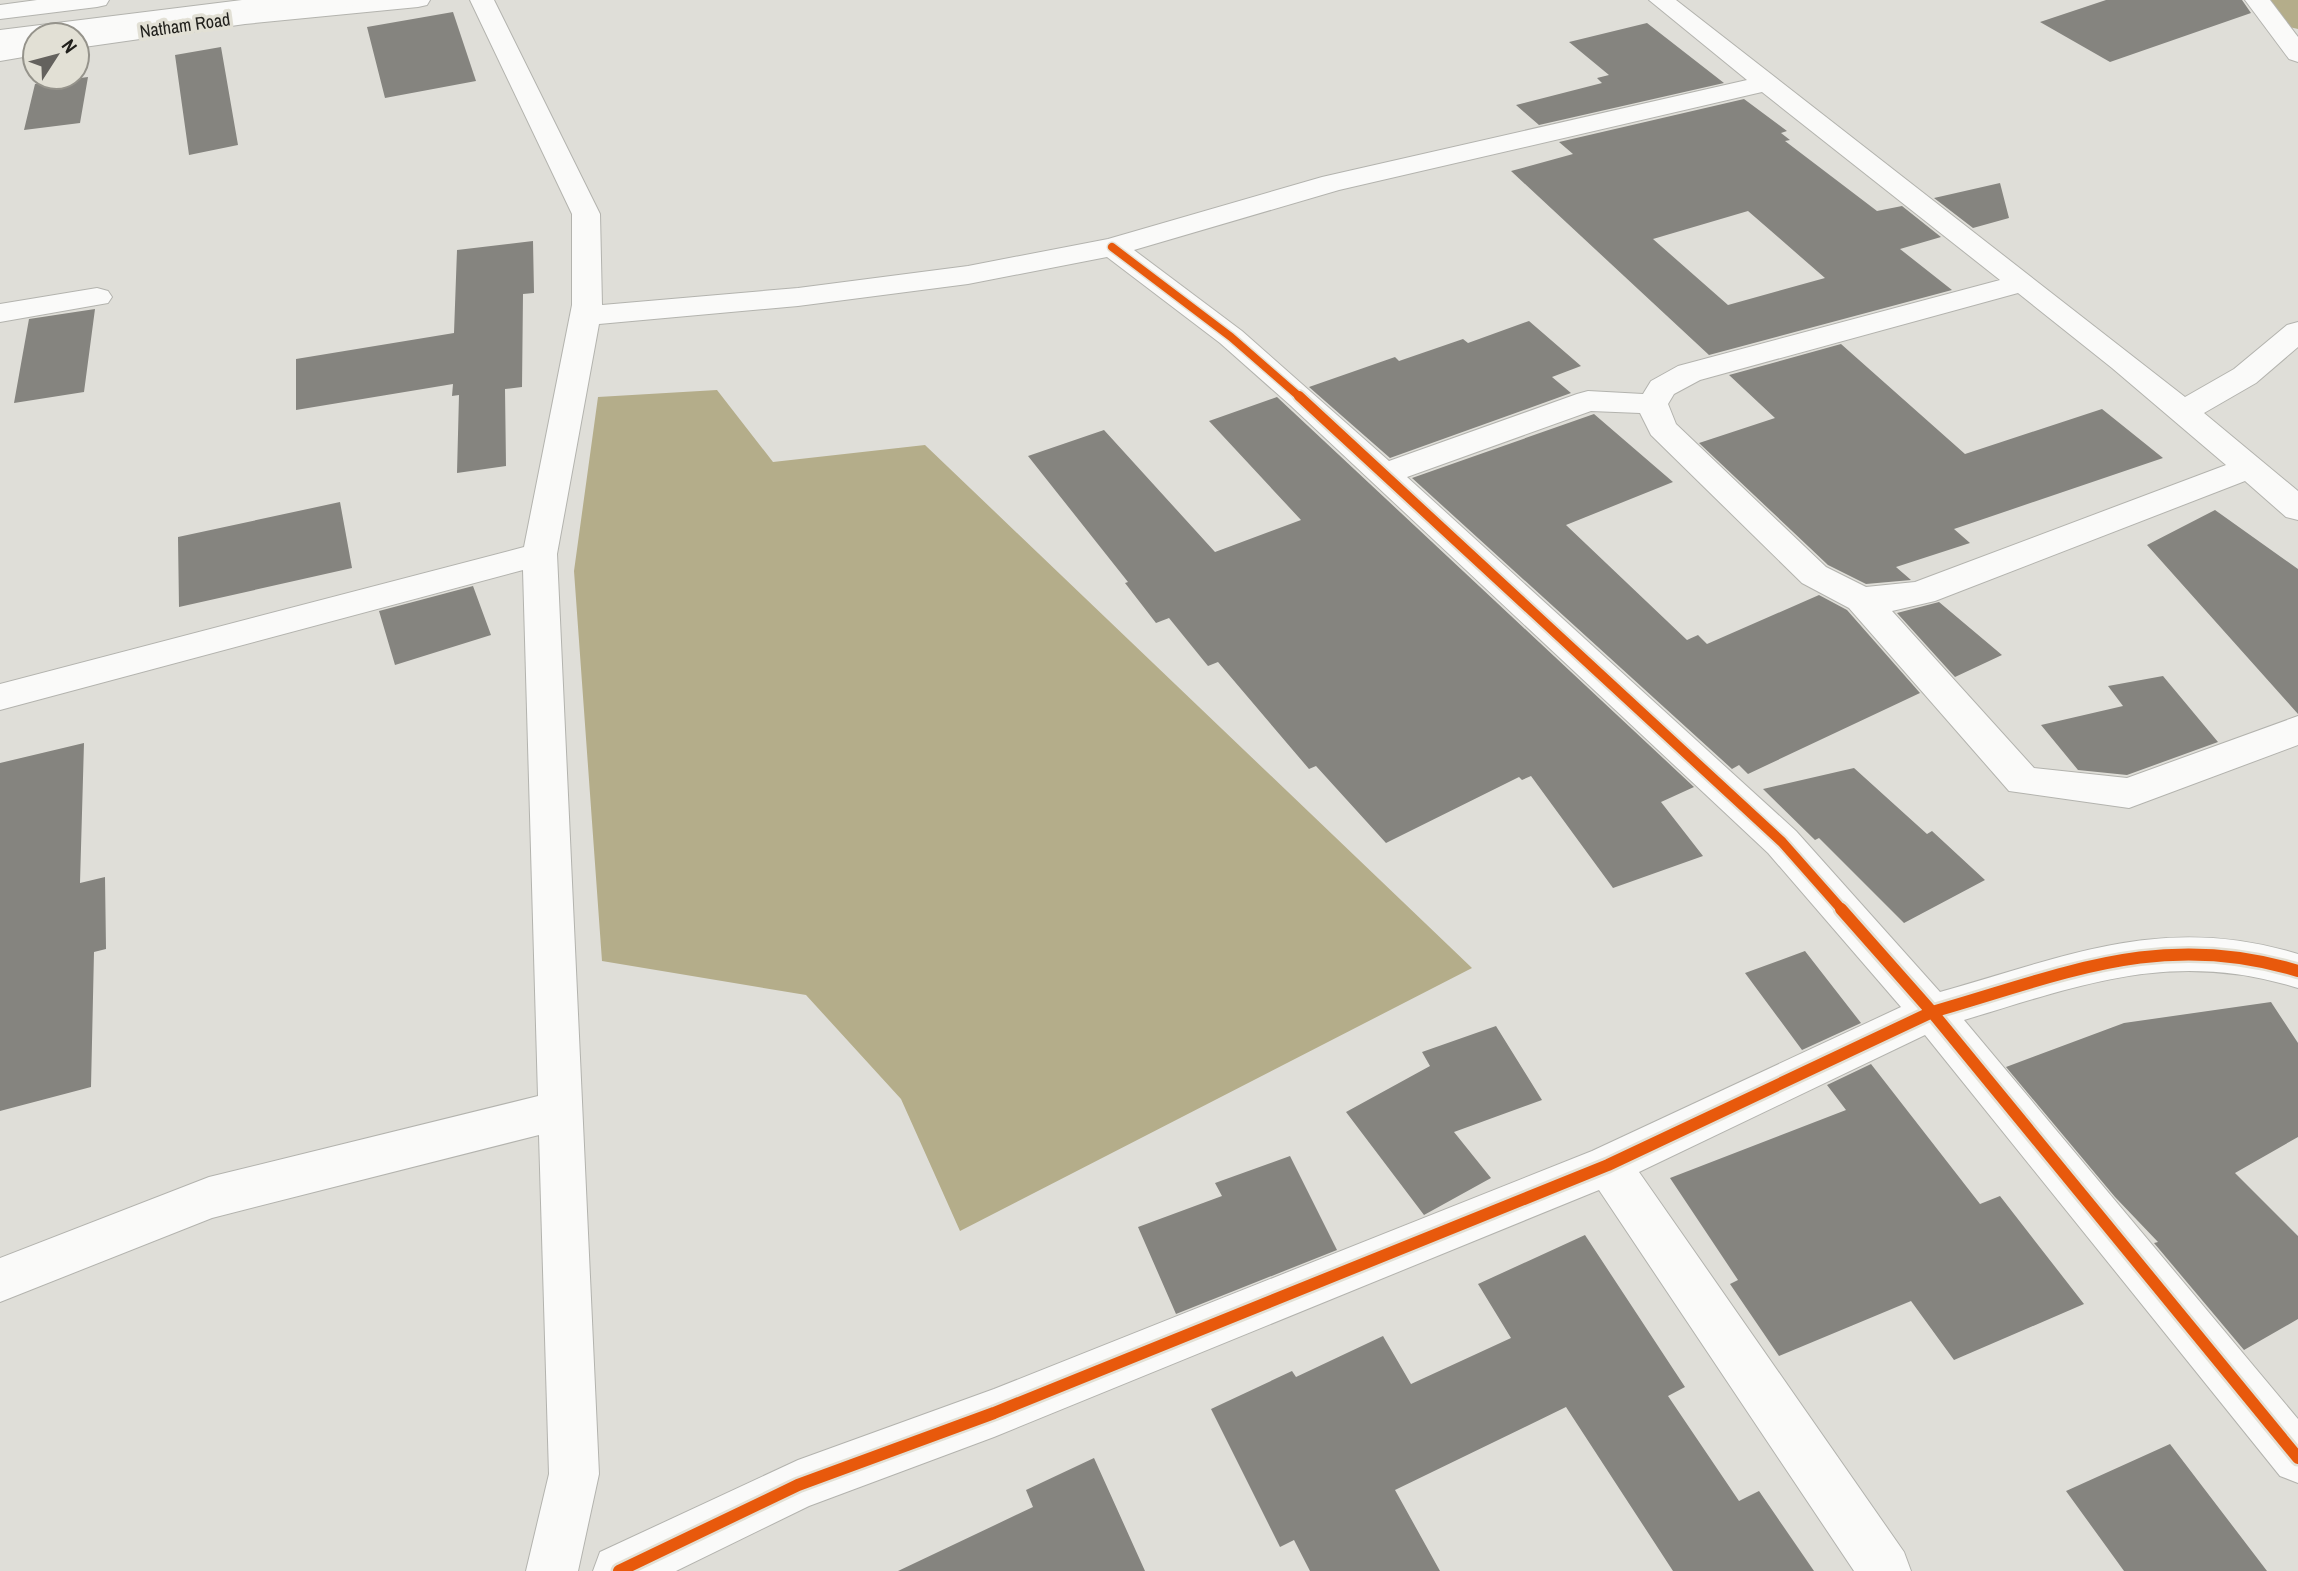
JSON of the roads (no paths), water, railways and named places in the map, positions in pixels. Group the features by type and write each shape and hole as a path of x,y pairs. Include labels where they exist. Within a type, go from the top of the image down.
{"main road":[{"path":"0,12 97,0"},
{"path":"0,22 163,0"},
{"path":"0,38 205,10 345,0"},
{"name":"Natham Road","path":"91,38 271,14 418,0"},
{"path":"482,0 586,214 584,316 540,554 573,1474 552,1571"},
{"path":"1661,0 2183,412 2298,509"},
{"path":"2258,0 2298,54"},
{"path":"0,52 21,49"},
{"path":"584,316 798,297 968,275 1112,247 1332,183 1766,83"},
{"path":"1112,247 1231,337 1384,474 1782,842 1932,1012 2298,1458"},
{"path":"1651,404 1662,388 1689,373 2021,283"},
{"path":"0,313 97,297"},
{"path":"2183,412 2245,376 2298,331"},
{"path":"1384,474 1588,401 1651,404"},
{"path":"1651,404 1662,428 1814,575 1838,591 1863,601 1885,601 1923,592 2249,468"},
{"path":"0,697 540,554"},
{"path":"1863,601 2023,781 2129,793 2298,730"},
{"path":"619,1571 798,1485 994,1413 1608,1165 1932,1012 2092,968 2167,953 2258,957 2298,971"},
{"path":"0,1280 209,1198 560,1110"},
{"path":"1608,1165 1885,1571"}],"waterway":[{"path":"2285,0 2298,18"}]}
